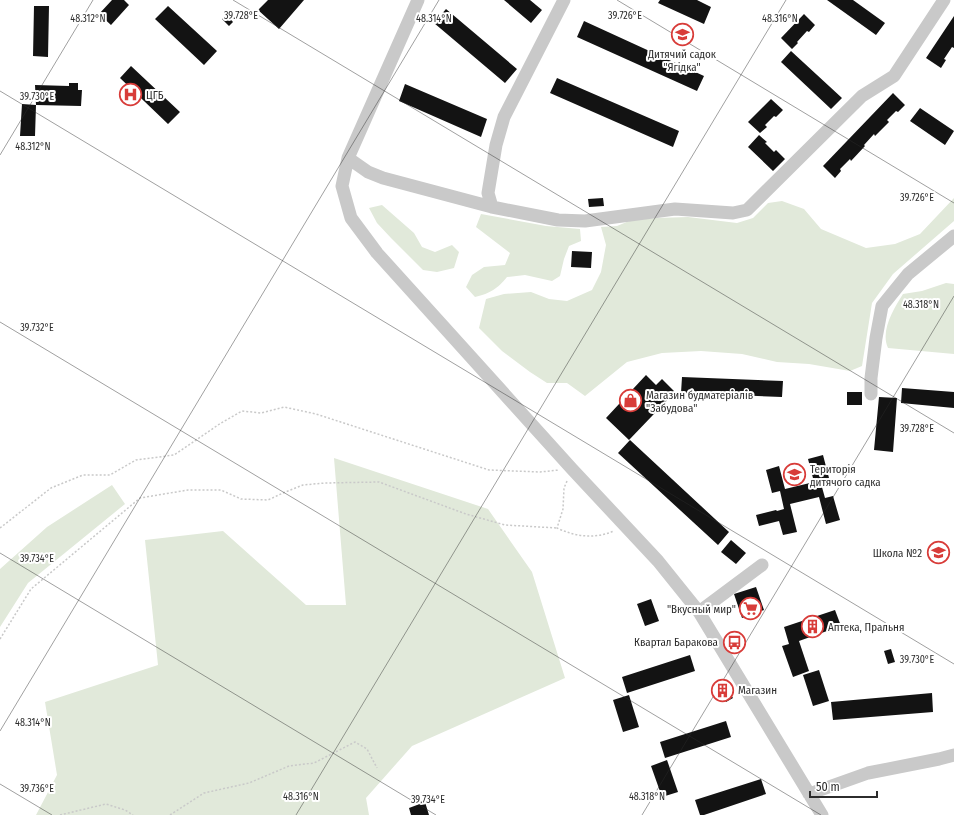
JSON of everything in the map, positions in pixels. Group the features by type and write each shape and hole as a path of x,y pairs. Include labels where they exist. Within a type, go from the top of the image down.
{"street":[{"path":"418,0 348,158 342,186 351,218 377,253 572,469 658,561 699,612 822,815"},
{"path":"492,207 488,193 496,145 504,117 564,0"},
{"path":"348,158 368,172 383,178 492,207 558,220 585,220 674,209 733,213 747,210 862,96 894,76 944,0"},
{"path":"871,394 871,378 876,338 882,306 908,274 954,236"},
{"path":"699,612 762,565"},
{"path":"809,794 868,773 954,755"}],"path":[{"path":"0,528 51,488 83,476 110,475 136,460 174,455 221,423 242,411 261,412 284,407 316,414 489,470 540,472 572,469 564,488 563,509 557,528"},
{"path":"0,640 31,589 140,498 188,490 220,490 241,499 268,500 303,486 325,483 379,482 466,514 505,525 557,528 569,533 587,537 604,535 626,526"},
{"path":"170,815 204,793 249,783 288,766 314,763 355,742 367,749 377,768"},
{"path":"60,815 106,804 125,810 133,815"}],"green space":[{"path":"954,198 954,221 893,274 872,303 862,366 850,371 809,364 777,362 742,354 701,351 662,353 627,362 585,396 567,383 547,383 502,351 479,328 486,299 504,294 531,292 549,299 567,301 592,290 601,272 606,245 601,227 617,226 634,219 688,217 737,223 753,218 768,203 782,201 804,209 821,229 866,248 895,244 920,234"},
{"path":"382,205 414,233 422,247 435,252 452,245 459,252 454,268 437,272 423,270 377,223 369,208"},
{"path":"481,214 546,226 580,229 581,241 569,246 560,276 552,281 525,275 507,277 493,290 475,297 466,287 472,275 484,267 505,265 510,253 476,227"},
{"path":"946,283 954,284 954,354 888,348 886,341 887,327 892,313 903,294 922,291"},
{"path":"334,458 488,509 532,572 565,678 412,746 366,798 369,815 36,815 57,775 45,702 158,665 145,540 223,531 306,605 346,605"},
{"path":"112,485 125,504 28,583 0,627 0,569 47,527"}],"building":[{"path":"112,0 124,0 129,5 111,25 99,14"},
{"path":"268,0 304,0 279,29 258,10"},
{"path":"504,0 530,0 542,10 531,23"},
{"name":"Дитячий садок \"Ягідка\"","path":"660,0 697,0 711,7 704,24 658,3"},
{"path":"827,0 853,0 885,23 876,35"},
{"path":"34,6 49,6 48,57 33,56"},
{"path":"168,6 217,51 204,65 155,19"},
{"path":"446,9 517,69 505,83 434,23"},
{"path":"226,14 233,22 229,26 222,19"},
{"path":"804,14 815,25 809,32 807,31 792,49 781,38"},
{"path":"954,16 954,48 952,47 944,59 946,60 941,68 926,58"},
{"path":"584,21 704,76 697,91 577,37"},
{"path":"791,51 842,98 831,109 781,62"},
{"path":"131,66 180,112 168,124 120,78"},
{"path":"557,78 679,131 673,147 550,93"},
{"path":"69,83 78,83 78,90 82,90 81,106 36,105 35,85 69,86"},
{"path":"405,84 487,119 481,137 399,101"},
{"path":"893,93 905,105 898,112 896,111 887,120 889,122 875,136 874,134 851,161 850,159 840,169 841,171 835,178 823,166"},
{"path":"771,99 783,110 765,125 767,127 760,133 748,122"},
{"path":"22,104 36,105 35,136 20,136"},
{"path":"920,108 954,131 945,145 910,121"},
{"path":"759,135 767,142 765,143 774,152 776,150 785,159 773,171 748,147"},
{"path":"603,198 604,206 589,207 588,199"},
{"path":"572,251 592,252 591,268 571,267"},
{"path":"646,375 656,385 662,379 675,392 629,440 606,418"},
{"path":"682,377 783,381 782,397 681,393"},
{"path":"902,388 954,392 954,408 901,403"},
{"path":"847,392 862,392 862,405 847,405"},
{"path":"879,397 897,398 893,452 874,450"},
{"path":"630,440 729,532 718,545 618,453"},
{"path":"823,455 829,478 820,480 825,498 833,496 840,520 826,524 819,497 790,504 797,532 783,535 779,521 759,526 756,515 784,509 780,491 772,493 766,470 779,466 785,489 814,482 808,459"},
{"path":"731,540 746,553 736,564 721,552"},
{"path":"756,587 764,610 742,618 734,594"},
{"path":"651,599 659,621 645,626 637,604"},
{"name":"Аптека, Пральня","path":"835,610 841,626 799,641 809,671 793,677 782,646 789,644 784,627"},
{"name":"Квартал Баракова","path":"734,638 738,644 734,647 730,640"},
{"path":"891,649 895,662 888,664 884,651"},
{"path":"690,655 695,671 627,693 622,677"},
{"path":"819,670 829,701 813,706 803,675"},
{"name":"Магазин","path":"722,682 733,698 726,702 716,686"},
{"path":"932,693 933,712 833,720 831,702"},
{"path":"629,695 639,727 623,732 613,700"},
{"path":"726,721 731,737 665,758 660,742"},
{"path":"667,760 678,792 662,797 651,766"},
{"path":"761,779 766,794 704,815 700,815 695,800"},
{"path":"425,802 429,815 411,815 409,808"}],"place":[{"name":"Дитячий садок \"Ягідка\"","path":"682,34"},
{"name":"ЦГБ","path":"130,95"},
{"name":"Магазин будматеріалів \"Забудова\"","path":"631,401"},
{"name":"Територія дитячого садка","path":"795,475"},
{"name":"Школа №2","path":"938,553"},
{"name":"\"Вкусный мир\"","path":"751,609"},
{"name":"Аптека, Пральня","path":"812,627"},
{"name":"Квартал Баракова","path":"734,642"},
{"name":"Магазин","path":"723,690"}]}
